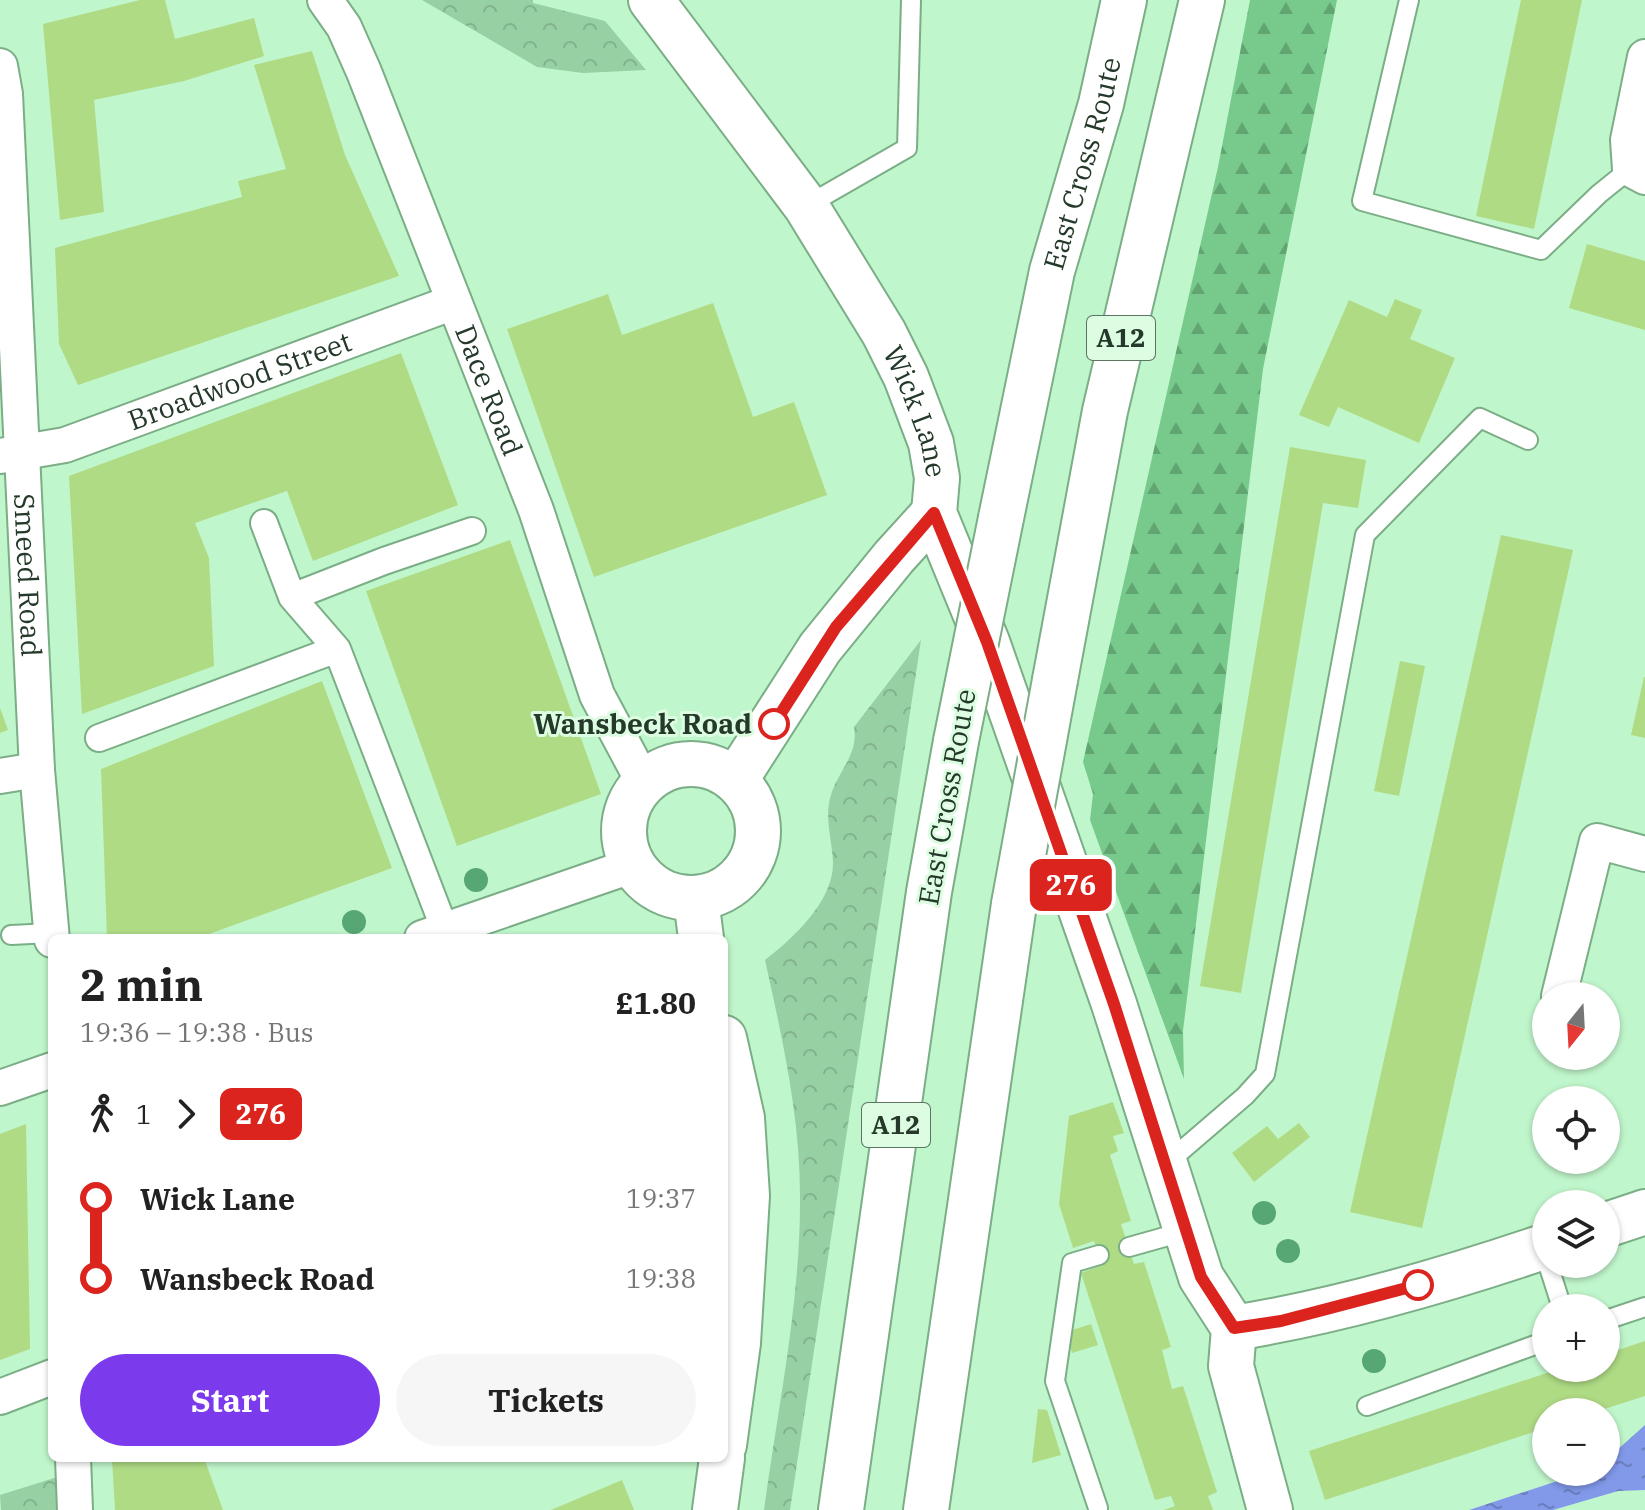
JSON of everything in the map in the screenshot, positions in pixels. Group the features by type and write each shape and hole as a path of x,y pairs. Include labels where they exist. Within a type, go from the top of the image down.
{"main road":[{"name":"Wick Lane","path":"651,0 806,206 884,333 906,377 931,443 937,478 934,513 987,642 1114,1004 1201,1277 1234,1328"},
{"name":"East Cross Route","path":"841,1510 929,892 956,741 1052,271 1101,104 1124,0"},
{"name":"A12","path":"926,1510 1014,904 1108,396 1202,0"},
{"path":"736,779 820,648 934,513"},
{"path":"698,764 736,779 754,806 759,829 758,844 750,865 735,883 720,892 698,918 677,897 659,891 631,866 624,825 631,802 644,783 663,770 698,764"},
{"path":"728,1056 742,1118 747,1196 738,1343 728,1416"},
{"path":"1620,1220 1645,1212"},
{"path":"1270,1510 1231,1366 1234,1328 1281,1321 1532,1257"},
{"path":"715,1510 721,1462"}],"street":[{"name":"Dace Road","path":"325,0 344,27 364,72 536,510 597,695 644,783"},
{"path":"1637,173 1628,140 1645,57"},
{"name":"Smeed Road","path":"0,66 5,94 11,454 52,934"},
{"name":"Broadwood Street","path":"11,454 65,445 454,302"},
{"path":"264,523 292,597 337,649 429,895 433,934 631,866"},
{"path":"292,597 472,531"},
{"path":"99,738 337,649"},
{"path":"0,776 37,770"},
{"path":"1562,982 1597,841 1645,854"},
{"path":"0,1088 48,1071"},
{"path":"0,1397 48,1379"},
{"path":"73,1462 75,1510"}],"lane":[{"path":"806,206 907,148 911,0"},
{"path":"1409,0 1362,201 1541,250 1599,194 1637,173"},
{"path":"1165,1164 1245,1096 1265,1074 1365,535 1480,418 1528,440"},
{"path":"11,935 48,936"},
{"path":"1129,1247 1186,1231"},
{"path":"1098,1508 1055,1381 1072,1263 1099,1255"},
{"path":"1620,1315 1645,1307"},
{"path":"1367,1406 1532,1346"}],"green space":[{"path":"422,0 533,0 533,3 605,21 646,70 583,73 537,67"},
{"path":"1250,0 1337,0 1263,369 1183,1031 1184,1079 1090,820 1093,794 1083,762 1218,167"},
{"path":"921,640 790,1510 764,1510 793,1313 800,1195 793,1106 765,960 799,930 827,891 833,862 829,803 854,746 854,727"},
{"path":"67,1474 68,1510 1,1510 0,1495"}],"water":[{"path":"1645,1425 1645,1490 1618,1491 1553,1510 1469,1510 1542,1486 1620,1486 1620,1447"}],"building":[{"path":"140,0 165,0 175,39 254,18 264,56 184,81 94,100 104,212 60,220 43,24"},
{"path":"1521,0 1582,0 1534,229 1476,216"},
{"path":"312,51 345,155 399,276 78,385 59,344 55,248 242,197 238,181 286,169 254,65"},
{"path":"1587,244 1645,261 1645,330 1569,308"},
{"path":"608,294 622,335 713,303 753,417 794,402 827,495 594,577 507,329"},
{"path":"1395,299 1422,310 1410,339 1455,358 1419,443 1338,407 1329,427 1299,415 1349,300 1387,317"},
{"path":"401,353 458,505 313,561 287,491 195,523 209,558 214,666 82,714 69,476"},
{"path":"1290,447 1366,460 1358,508 1323,503 1241,993 1200,986"},
{"path":"1501,535 1573,550 1422,1228 1350,1212"},
{"path":"510,540 601,794 457,846 366,591"},
{"path":"1400,661 1425,666 1399,796 1374,791"},
{"path":"1645,677 1645,738 1631,735"},
{"path":"322,681 392,868 209,934 107,934 101,769"},
{"path":"0,708 8,730 0,733"},
{"path":"1113,1102 1124,1133 1113,1136 1118,1151 1110,1155 1131,1221 1121,1224 1134,1264 1144,1262 1171,1347 1162,1350 1172,1389 1183,1386 1217,1492 1208,1496 1213,1510 1164,1510 1175,1506 1171,1496 1155,1500 1081,1273 1102,1265 1099,1255 1094,1241 1073,1248 1059,1204 1069,1116"},
{"path":"1299,1123 1310,1137 1254,1182 1232,1153 1267,1126 1278,1139"},
{"path":"26,1124 30,1349 0,1360 0,1134"},
{"path":"1091,1324 1098,1345 1072,1353 1066,1332"},
{"path":"1645,1341 1645,1396 1620,1404 1620,1398 1532,1398 1532,1433 1325,1500 1309,1451 1532,1378 1532,1382 1620,1382 1620,1349"},
{"path":"1038,1409 1047,1410 1061,1455 1032,1463"},
{"path":"112,1462 205,1462 223,1510 115,1510"},
{"path":"622,1480 634,1510 551,1510"}],"bus line":[{"name":"276","path":"774,724 820,648 934,513 987,642 1114,1004 1201,1277 1234,1328 1281,1321 1418,1285"}],"place":[{"name":"Wansbeck Road","path":"774,724"}]}
